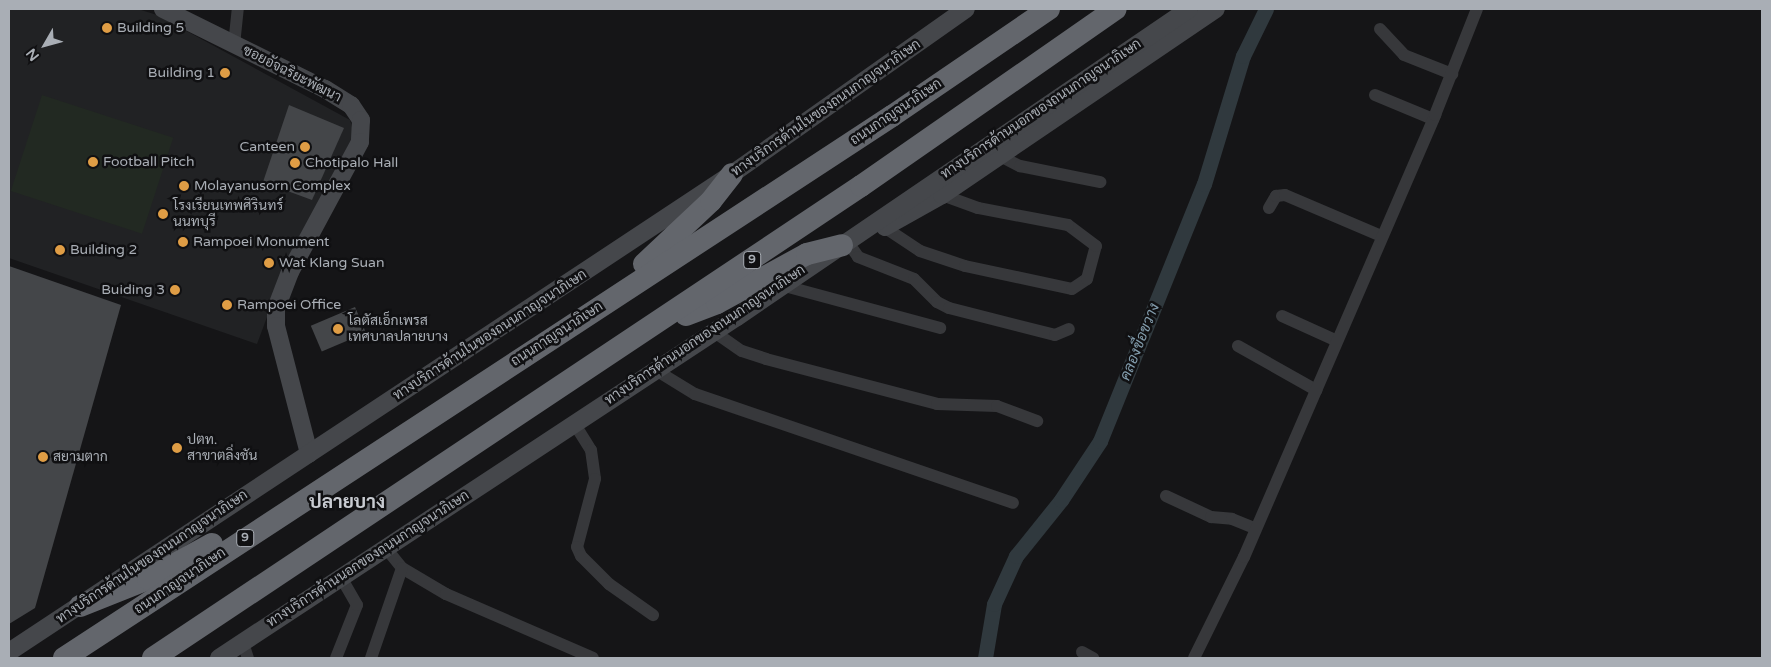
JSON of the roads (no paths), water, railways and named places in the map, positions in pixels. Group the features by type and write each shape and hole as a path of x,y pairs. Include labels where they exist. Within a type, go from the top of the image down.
{"highway":[{"name":"ถนนกาญจนาภิเษก","path":"64,658 600,305 892,116 1049,9"},
{"name":"9","path":"153,658 654,326 1116,9"},
{"path":"600,305 711,201 732,174"},
{"path":"654,326 717,303 807,254 850,239"},
{"path":"80,606 148,579 244,526 290,508"},
{"path":"168,658 196,631"}],"main road":[{"name":"ซอยอัจฉริยะพัฒนา","path":"163,9 351,105 363,126 360,142 287,279 276,308 276,326 309,454"},
{"name":"ทางบริการด้านในของถนนกาญจนาภิเษก","path":"9,652 732,174 966,9"},
{"name":"ทางบริการด้านนอกของถนนกาญจนาภิเษก","path":"219,658 245,651 341,577 385,547 713,331 1189,9"},
{"path":"850,239 884,228 942,194 1216,9"}],"street":[{"path":"234,45 238,9"},
{"path":"1194,658 1244,557 1254,528 1433,119 1477,9"},
{"path":"1380,30 1404,55 1452,74"},
{"path":"1375,95 1433,119"},
{"path":"998,155 1020,166 1100,182"},
{"path":"884,228 920,251 965,266 1072,289 1087,279 1096,246 1068,225 978,208 942,194"},
{"path":"1269,208 1276,196 1285,195 1381,236"},
{"path":"850,239 858,257 914,279 937,302 949,308 1055,335 1069,329"},
{"path":"781,285 940,328"},
{"path":"1282,316 1337,341"},
{"path":"713,331 742,351 766,360 937,404 997,406 1037,421"},
{"path":"1238,346 1316,390"},
{"path":"654,370 695,394 1013,503"},
{"path":"574,423 590,450 595,479 577,547 581,556 609,584 653,615"},
{"path":"1166,496 1211,517 1232,519 1254,528"},
{"path":"385,547 402,568 446,594 593,658"},
{"path":"371,658 402,568"},
{"path":"336,658 357,605 341,577"}],"waterway":[{"name":"คลองขื่อขวาง","path":"985,658 994,604 1016,556 1061,500 1100,441 1204,184 1243,56 1266,9"}],"place":[{"name":"Building 5","path":"107,28"},
{"name":"Building 1","path":"225,73"},
{"name":"Canteen","path":"305,147"},
{"name":"Football Pitch","path":"93,162"},
{"name":"Chotipalo Hall","path":"295,163"},
{"name":"Molayanusorn Complex","path":"184,186"},
{"name":"โรงเรียนเทพศิรินทร์ นนทบุรี","path":"163,214"},
{"name":"Rampoei Monument","path":"183,242"},
{"name":"Building 2","path":"60,250"},
{"name":"Wat Klang Suan","path":"269,263"},
{"name":"Buiding 3","path":"175,290"},
{"name":"Rampoei Office","path":"227,305"},
{"name":"โลตัสเอ็กเพรส เทศบาลปลายบาง","path":"338,329"},
{"name":"ปตท. สาขาตลิ่งชัน","path":"177,448"},
{"name":"สยามตาก","path":"43,457"}],"district":[{"name":"ปลายบาง","path":"347,503"}]}
